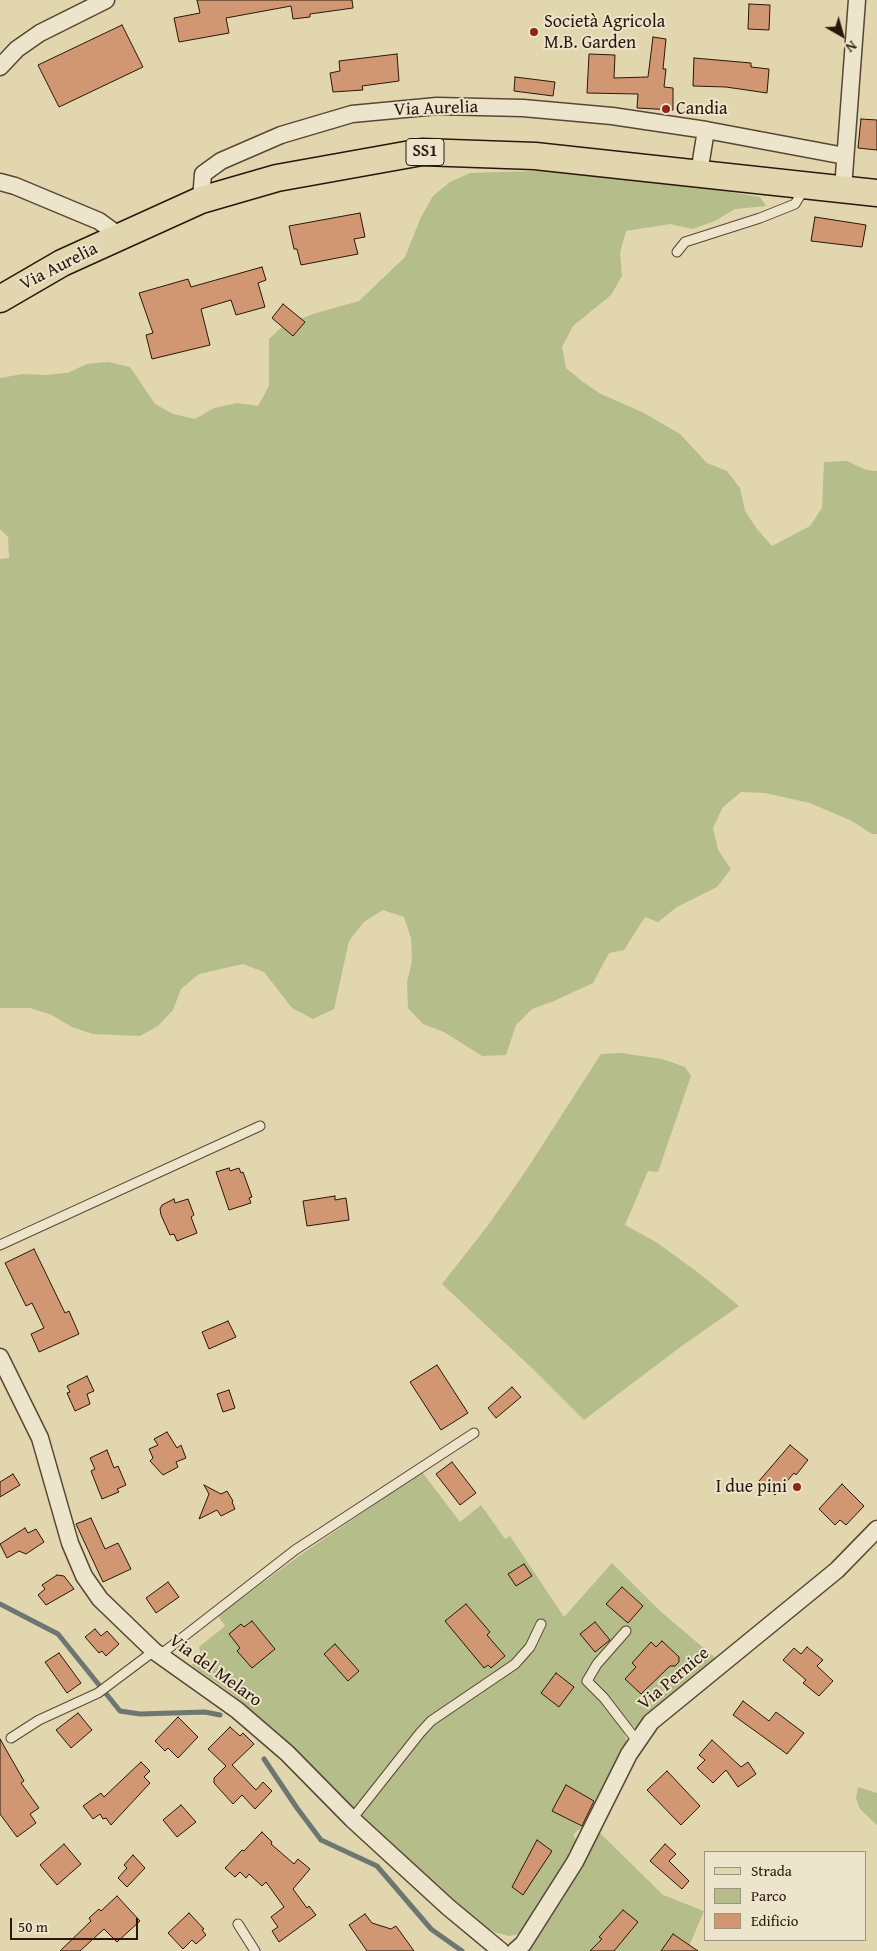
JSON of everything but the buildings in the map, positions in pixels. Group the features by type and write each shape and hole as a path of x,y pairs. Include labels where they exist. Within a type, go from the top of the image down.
{"main road":[{"name":"Via Aurelia","path":"0,299 62,263 201,200 277,178 422,152 535,156 877,193"}],"street":[{"path":"0,67 16,49 40,33 106,0"},
{"path":"843,189 857,0"},
{"name":"Via Aurelia","path":"201,200 203,174 221,161 281,135 352,114 437,106 523,108 612,116 706,130 845,156"},
{"path":"699,173 706,130"},
{"path":"0,182 99,221 120,237"},
{"name":"Via del Melaro","path":"0,1358 40,1438 70,1544 84,1576 100,1599 157,1653 237,1710 287,1753 352,1819 448,1907 501,1951"},
{"name":"Via Pernice","path":"515,1951 523,1944 575,1862 629,1754 651,1722 837,1570 877,1529"}],"lane":[{"path":"677,252 685,242 760,218 795,204 806,184"},
{"path":"0,1245 260,1126"},
{"path":"11,1738 39,1720 98,1693 157,1653 295,1550 474,1432"},
{"path":"352,1819 431,1721 515,1664 530,1647 541,1624"},
{"path":"626,1630 597,1664 587,1681 604,1698 637,1741"},
{"path":"238,1924 254,1951"}],"green space":[{"path":"568,170 672,182 760,197 766,206 735,209 715,221 692,229 670,224 626,231 620,253 622,276 611,295 573,326 562,347 566,368 583,382 601,394 642,412 680,434 707,463 727,471 740,488 745,511 772,546 810,526 822,508 824,462 847,461 866,470 877,471 877,834 872,834 852,821 810,803 765,793 741,792 723,807 713,828 718,850 731,869 717,887 677,907 658,922 645,917 624,950 609,953 593,983 532,1009 516,1025 506,1055 482,1056 444,1032 423,1024 408,1008 407,983 412,961 411,938 404,917 383,910 364,922 349,941 334,1009 313,1019 292,1008 264,972 243,964 199,974 181,989 173,1010 158,1026 140,1036 93,1034 72,1027 52,1015 30,1008 0,1008 0,559 9,558 8,537 0,529 0,378 23,374 67,373 87,364 108,362 130,367 155,404 173,414 195,419 214,408 237,403 258,406 269,386 269,339 284,325 316,313 359,301 405,257 421,217 433,196 450,182 470,173"},
{"path":"621,1053 662,1059 685,1067 691,1076 658,1172 648,1171 625,1225 656,1242 700,1274 739,1306 679,1348 584,1420 534,1370 442,1284 489,1224 601,1054"},
{"path":"422,1472 460,1522 481,1505 505,1539 510,1536 564,1617 612,1563 660,1611 719,1661 636,1729 630,1723 623,1729 626,1747 598,1802 566,1786 553,1811 584,1828 578,1830 573,1835 577,1841 568,1853 570,1858 519,1934 509,1936 494,1932 472,1918 361,1817 287,1741 231,1693 191,1665 202,1659 199,1647 225,1626 218,1616 299,1556"},
{"path":"858,1787 877,1793 877,1825 860,1809 856,1798"},
{"path":"597,1830 663,1895 704,1911 687,1951 529,1951"}],"waterway":[{"path":"0,1604 58,1634 120,1711 140,1714 205,1712 220,1715"},
{"path":"264,1759 321,1840 377,1866 431,1929 462,1951"}],"place":[{"name":"Società Agricola M.B. Garden","path":"534,32"},
{"name":"Candia","path":"666,109"},
{"name":"I due pini","path":"797,1487"}]}
